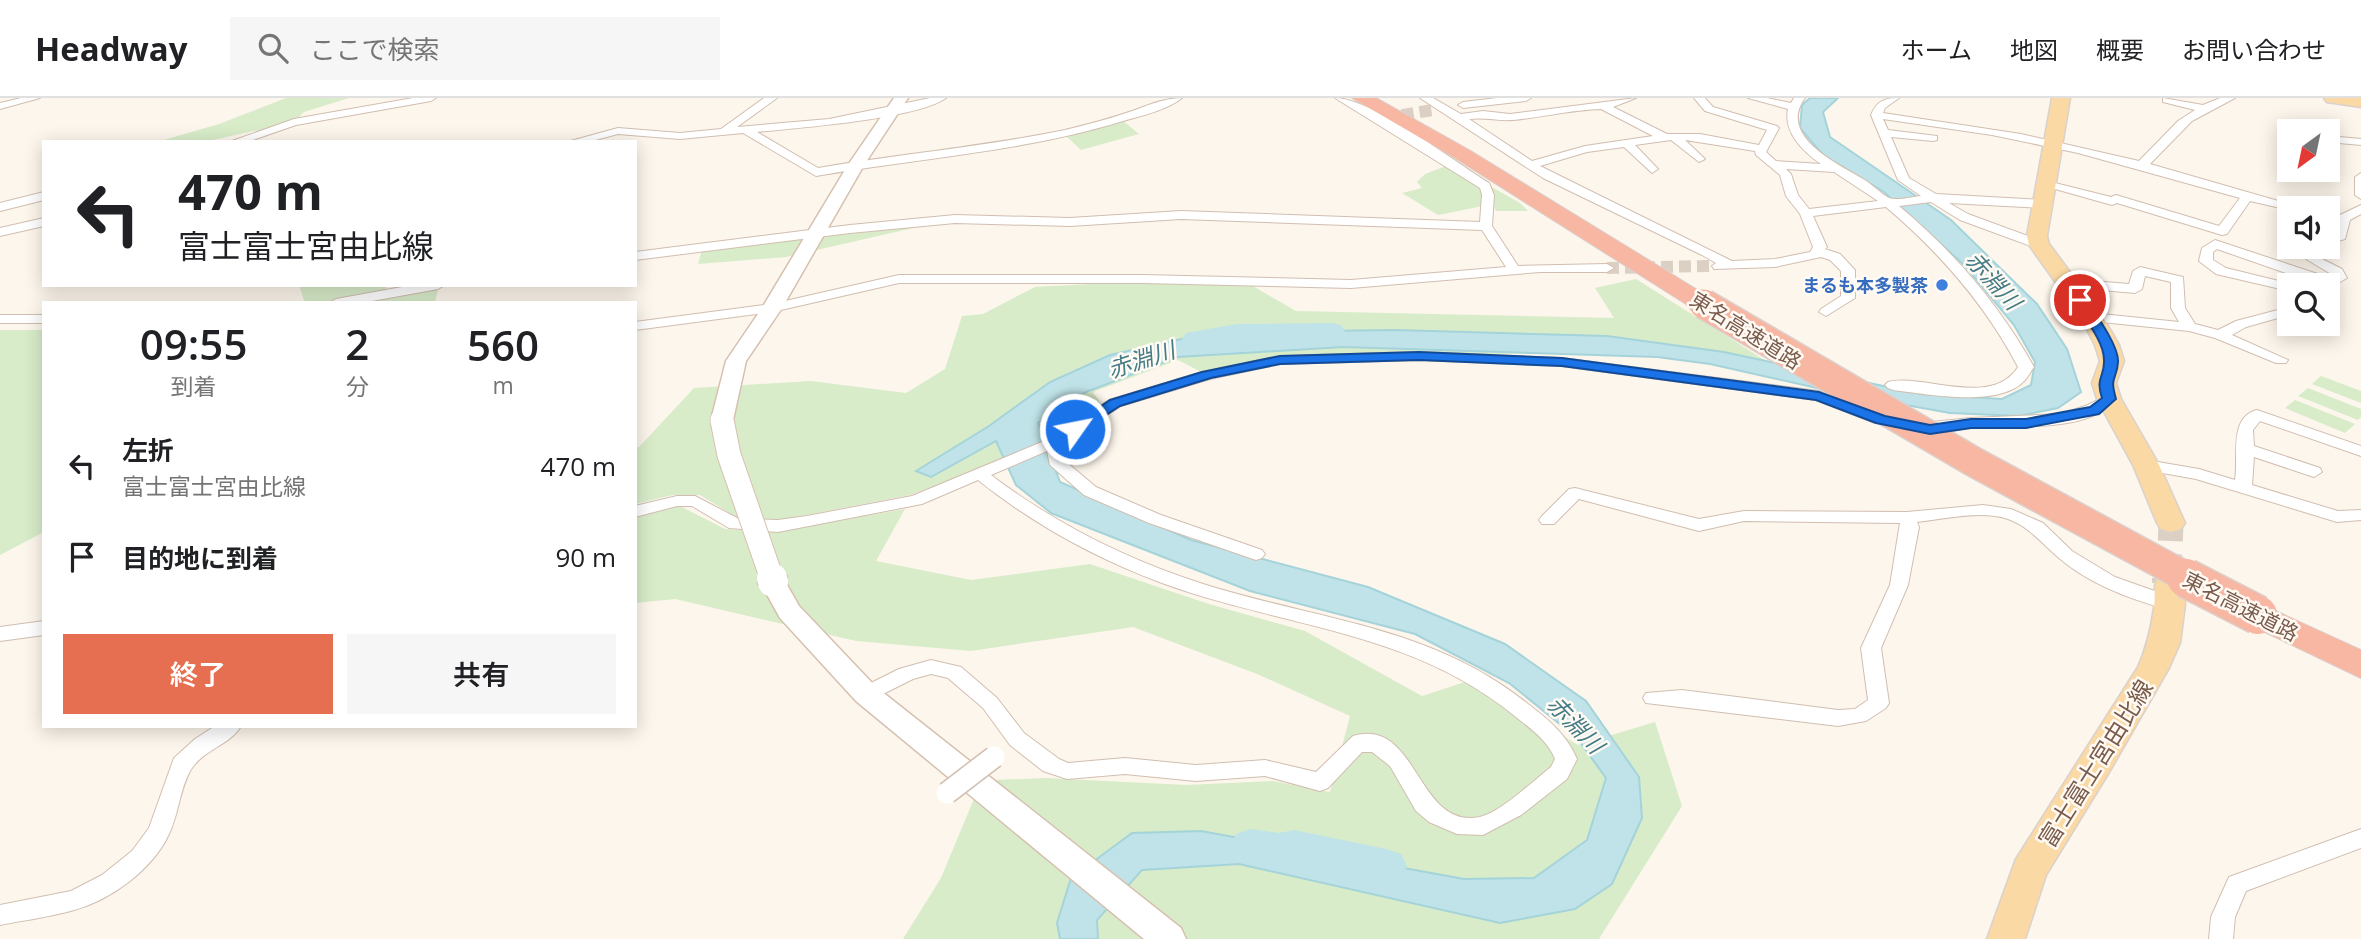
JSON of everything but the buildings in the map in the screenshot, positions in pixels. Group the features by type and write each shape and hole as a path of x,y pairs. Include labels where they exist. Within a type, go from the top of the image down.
{"highway":[{"name":"東名高速道路","path":"1362,98 1708,298"},
{"name":"東名高速道路","path":"1388,98 1511,168 1937,444 2076,521 2265,607 2361,641"},
{"name":"東名高速道路","path":"2265,607 2361,665"}],"main road":[{"path":"2061,98 2037,236 2039,245 2092,317 2107,345 2112,361 2104,383 2109,399 2146,465 2171,523"},
{"path":"2333,98 2356,101"},
{"name":"富士富士宮由比線","path":"2006,939 2029,870 2096,765 2153,668 2164,643 2169,593"}],"street":[{"path":"0,106 35,98"},
{"path":"240,140 294,122 431,98"},
{"path":"724,133 772,98"},
{"path":"581,140 618,131 680,136 851,119 897,104 941,98"},
{"path":"747,131 816,172 857,164 928,159 1064,134 1128,118 1177,98"},
{"path":"1340,98 1380,119 1485,186 1488,195 1486,226 1515,271"},
{"path":"1425,98 1462,117 1531,165 1702,248 1729,265"},
{"path":"1433,110 1526,98"},
{"path":"1462,117 1483,114 1510,117 1574,107 1603,106 1631,98"},
{"path":"1699,98 1709,109 1773,128 1760,153 1784,174 1792,196 1815,230 1820,247 1815,255 1791,261 1710,266"},
{"path":"1753,98 1797,102 1793,125 1802,141 1819,158 1868,188 1922,233 1999,318 2026,368 2023,377 2015,383 1973,393 1893,385"},
{"path":"1894,98 1880,106 1876,115 1904,180 1964,217 2039,245"},
{"path":"2169,98 2168,100 2202,108"},
{"path":"2140,165 2150,161 2176,129 2202,108 2230,98"},
{"path":"897,104 857,164 772,308 736,361 722,420 729,455 773,582 789,612 866,694 1169,939"},
{"path":"1603,106 1670,137 1690,149 1699,159"},
{"path":"1876,115 1979,128 2054,143 2140,165 2246,198 2277,204"},
{"path":"1975,146 1979,128"},
{"path":"1882,133 1933,138"},
{"path":"1531,165 1585,149 1670,137 1700,137 1763,149"},
{"path":"2340,140 2361,142"},
{"path":"1627,143 1653,169"},
{"path":"1773,164 1838,169"},
{"path":"2361,177 2361,195"},
{"path":"1806,213 1934,198 2046,192 2116,200 2222,231 2246,198"},
{"path":"2046,192 2101,200 2107,204 2102,211"},
{"path":"0,207 42,196"},
{"path":"2340,236 2344,218 2361,209"},
{"path":"637,256 955,219 1070,222 1181,215 1486,226"},
{"path":"2340,217 2361,222"},
{"path":"0,232 42,222"},
{"path":"2277,284 2221,271 2206,261 2207,251 2215,244 2289,273"},
{"path":"1817,251 1835,257 1848,270 1848,298 1826,312"},
{"path":"2314,259 2338,273"},
{"path":"637,326 772,308 899,279 1143,279 1351,284 1540,268 1607,268"},
{"path":"2067,283 2135,289 2140,271 2178,280 2178,308 2190,327"},
{"path":"347,301 427,287"},
{"path":"2220,335 2241,324 2277,315"},
{"path":"2092,317 2190,327 2220,335 2281,360"},
{"path":"0,319 42,319"},
{"path":"637,511 677,501 695,501 734,524 778,526 916,500 1055,442 1115,403 1207,375 1280,360 1419,356 1562,362 1819,396 1881,420 1930,429 1973,419 2026,423 2094,411 2109,399"},
{"path":"1973,393 1973,419"},
{"path":"2243,486 2243,434 2248,423 2257,415 2308,430 2361,451"},
{"path":"1055,442 1055,461 1090,491 1155,519 1256,554"},
{"path":"2245,448 2314,472"},
{"path":"2146,465 2199,474 2337,517 2361,515"},
{"path":"866,694 906,674 931,667 954,672 990,704 1017,739 1051,765 1068,771 1125,766 1196,773 1265,768 1320,782 1336,768 1352,747 1360,742 1369,743 1378,745 1398,760 1424,805 1437,816 1457,825 1483,826 1541,790 1559,773 1566,759 1560,742 1483,681 1413,647 1245,604 1166,577 1046,522 1007,497 988,471"},
{"path":"1548,520 1575,493 1699,525 1744,516 1907,518 1983,510 2011,514 2037,527 2066,555 2108,581 2169,593"},
{"path":"1653,698 1682,698 1838,718 1859,716 1879,703 1871,648 1899,585 1910,527 1907,518"},
{"path":"0,634 42,628"},
{"path":"0,915 75,900 110,881 140,858 159,832 182,764 202,745 228,728"},
{"path":"947,793 1017,739"},
{"path":"2221,939 2223,917 2237,884 2361,838"}],"green space":[{"path":"286,98 349,98 304,112 294,122 213,140 164,140 219,124"},
{"path":"1122,120 1139,134 1081,150 1064,134"},
{"path":"1451,164 1520,203 1528,211 1496,211 1493,204 1438,215 1402,193 1422,188 1417,182 1425,174"},
{"path":"922,226 786,257 698,264 702,250"},
{"path":"1636,279 1766,361 1693,352 1480,354 1280,360 1207,375 1178,360 1093,392 1103,407 1014,457 910,495 760,524 741,520 700,495 673,495 637,504 637,448 694,388 811,381 906,393 945,369 962,316 983,314 1035,287 1167,280 1251,285 1296,311 1614,318 1595,288"},
{"path":"300,287 386,287 386,294 438,289 435,301 304,301"},
{"path":"0,330 42,330 42,533 0,555"},
{"path":"2321,376 2361,391 2361,403 2312,384"},
{"path":"2308,388 2361,409 2361,417 2358,420 2298,396"},
{"path":"2295,400 2355,424 2345,433 2285,408"},
{"path":"680,506 725,529 773,532 905,509 876,561 971,580 1090,564 1209,604 1305,631 1422,696 1471,680 1578,745 1655,722 1682,806 1599,939 903,939 941,878 978,789 992,780 1047,778 1186,785 1273,781 1330,792 1350,716 1257,674 1133,627 971,651 856,641 675,599 637,603 637,517"}],"water":[{"path":"1810,98 1838,98 1823,112 1830,137 1951,220 2037,304 2067,349 2081,392 2058,408 2019,416 1950,413 1839,393 1710,364 1657,357 1343,347 1178,357 1086,392 1038,423 1060,482 1191,540 1368,587 1505,644 1586,701 1639,777 1642,818 1612,884 1575,909 1500,923 1239,864 1142,870 1097,920 1098,939 1060,939 1057,923 1071,878 1132,833 1201,831 1464,879 1534,878 1587,840 1606,778 1577,738 1509,683 1415,634 1250,591 1051,513 1016,485 996,441 931,477 916,471 989,426 1050,382 1110,355 1213,332 1396,330 1607,336 1724,352 1921,394 2002,399 2031,385 2035,362 2014,325 1965,266 1884,192 1823,155 1800,128 1802,105"}],"waterway":[{"name":"赤淵川","path":"1195,339 1237,332 1332,331"},
{"name":"赤淵川","path":"1251,846 1279,850 1294,847 1386,866"}],"tunnel":[{"path":"1384,118 1433,110"},
{"path":"1607,268 1710,266"},
{"path":"2169,579 2171,523"}],"place":[{"name":"まるも本多製茶","path":"1942,285"}],"route":[{"path":"1075,429 1115,403 1207,375 1251,365 1280,360 1419,356 1562,362 1819,396 1881,420 1930,429 1971,423 2026,423 2094,411 2109,399 2104,383 2112,361 2107,345 2080,300"}]}
